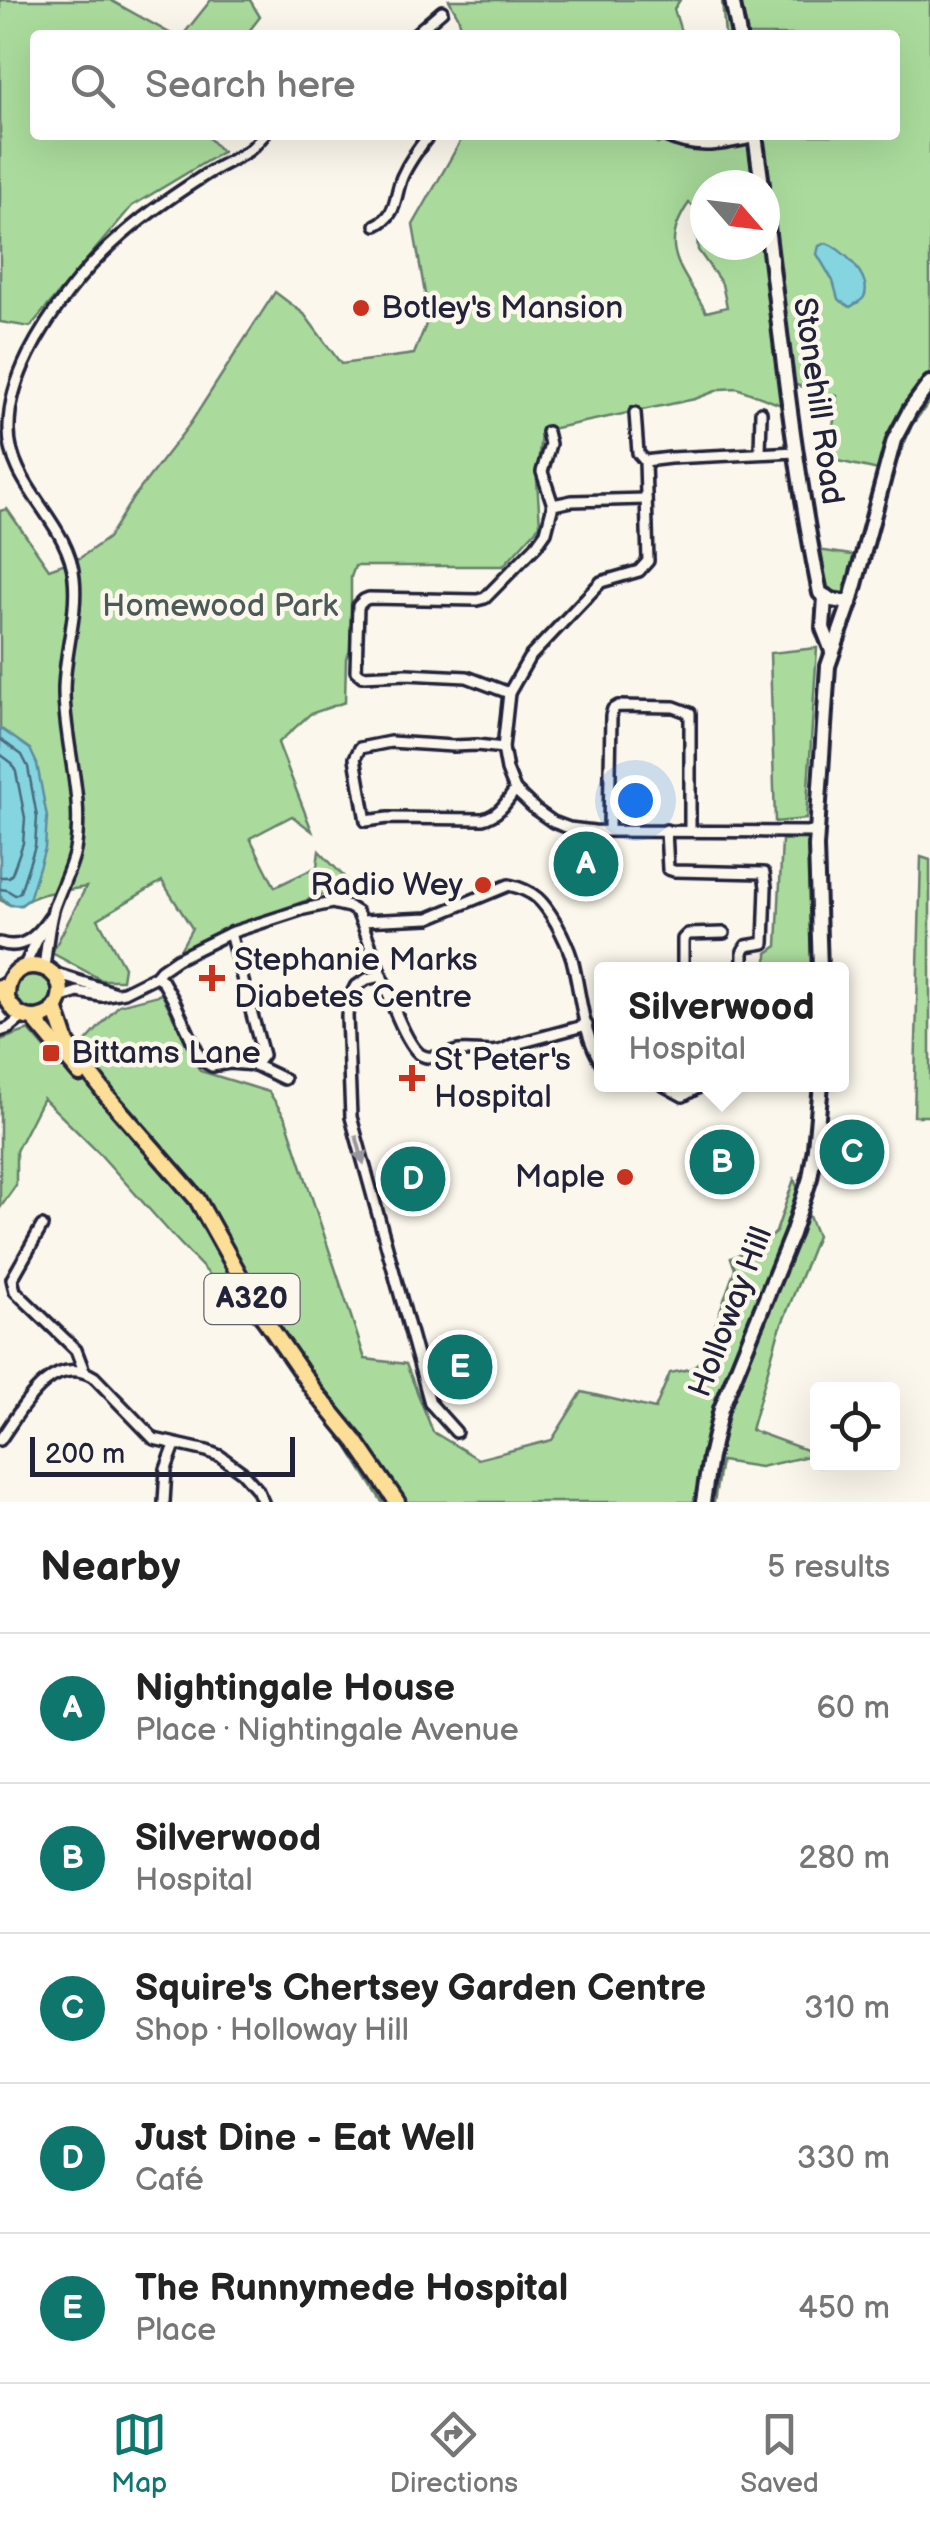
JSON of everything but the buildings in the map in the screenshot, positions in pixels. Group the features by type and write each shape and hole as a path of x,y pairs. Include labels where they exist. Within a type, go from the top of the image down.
{"main road":[{"path":"732,0 738,30"},
{"path":"756,140 760,170"},
{"name":"Stonehill Road","path":"771,260 796,452 820,593 825,597 823,628 832,651"},
{"path":"820,962 817,832 825,697 832,651 850,603 894,440 930,384"},
{"path":"825,597 850,603"},
{"path":"0,964 20,969"},
{"path":"6,997 8,985 20,969 30,965 48,970"},
{"name":"A320","path":"48,970 60,987 57,1002 67,1043 196,1199 261,1314 397,1502"},
{"name":"A320","path":"6,997 49,1034 74,1068 108,1097"},
{"path":"29,1018 49,1013 57,1002"},
{"name":"Holloway Hill","path":"703,1502 721,1408 792,1234 810,1178 820,1092"}],"street":[{"path":"420,30 442,11"},
{"path":"20,969 52,913 74,853 78,823 64,693 74,578 70,556 12,456 8,427 14,393 45,327 104,252 160,204 247,152 259,140"},
{"path":"376,225 387,220 394,209 402,178 425,140"},
{"path":"675,140 689,146 715,146 740,140"},
{"path":"760,454 761,412"},
{"path":"635,413 638,453 646,461 648,562 644,568 601,582 529,658 509,693 503,748 515,790 560,826 594,831 817,832"},
{"path":"509,693 467,678 362,676 356,671 356,611 360,602 369,598 485,598 546,532 553,505 542,472 550,444 547,432"},
{"path":"646,461 796,452"},
{"path":"553,505 646,498"},
{"path":"609,830 613,709 674,706 690,713 690,831"},
{"path":"503,748 390,742 360,748 355,758 366,821 483,819 498,812 515,790"},
{"path":"666,830 668,869 689,874 764,874 764,942 746,946 743,962"},
{"path":"362,921 429,918 509,886 534,894 547,906 568,947 594,1050"},
{"path":"57,1002 78,992 101,996 131,989 178,958 230,933 332,903 357,912 381,976 412,1045 420,1054 434,1058 456,1052 501,1052 512,1045 587,1025"},
{"path":"52,913 48,970 116,992"},
{"path":"0,943 22,944 42,928"},
{"path":"230,933 263,1054 255,1065"},
{"path":"682,962 683,939 688,934 724,934"},
{"path":"156,976 174,1000 201,1060 212,1066 255,1065 284,1079"},
{"path":"381,976 367,978 349,999 351,1117 430,1404 456,1432"},
{"path":"6,997 0,1031 29,1018"},
{"path":"42,1226 12,1280 15,1291 76,1350 84,1371"},
{"path":"0,1440 50,1376 68,1368 84,1371 154,1438 220,1456 242,1472 263,1502"},
{"path":"164,1502 166,1469 175,1444"}],"green space":[{"path":"0,0 110,0 164,30 30,30 30,140 211,140 222,152 132,206 30,327 0,322"},
{"path":"211,0 250,0 260,17 250,30 187,30"},
{"path":"449,0 680,0 674,9 680,30 462,30"},
{"name":"Homewood Park","path":"722,0 930,0 930,401 912,425 892,473 829,459 837,396 792,384 781,405 737,388 721,389 695,399 541,431 537,480 540,525 503,566 355,566 351,577 351,650 346,658 345,702 310,714 278,743 312,831 292,816 250,838 275,887 317,867 319,851 351,884 180,950 192,928 162,881 98,919 124,967 122,980 102,980 52,953 86,887 44,894 21,905 0,900 0,511 7,509 49,569 80,558 108,538 133,498 190,424 275,292 304,314 341,364 414,354 429,317 413,225 461,140 653,140 658,144 664,140 900,140 900,30 725,30"},
{"path":"818,550 858,556 848,586 839,596 833,596 825,587"},
{"path":"817,648 806,819 775,822 770,653"},
{"path":"805,839 810,845 811,962 767,962 767,953 777,946 782,840"},
{"path":"921,857 930,860 930,1116 914,1116"},
{"path":"33,972 47,978 53,992 47,1006 33,1012 19,1006 13,992 19,978"},
{"path":"162,994 200,1071 269,1092 286,1119 365,1359 406,1364 433,1432 478,1459 552,1440 582,1392 655,1409 670,1373 690,1369 703,1359 735,1269 731,1258 768,1241 776,1232 794,1179 817,1236 778,1334 751,1430 810,1451 810,1456 760,1467 721,1461 714,1502 382,1502 337,1430 260,1328 43,1098 16,1151 16,1185 0,1208 0,1040 29,1030 62,1068 119,1005"}],"water":[{"path":"826,243 847,257 864,281 864,297 850,307 838,299 833,281 817,254 819,246"},
{"path":"0,728 30,749 37,764 47,817 45,848 29,899 21,905 10,905 0,896"}],"place":[{"name":"Botley's Mansion","path":"361,308"},
{"name":"Nightingale House","path":"586,864"},
{"name":"Radio Wey","path":"483,885"},
{"name":"Stephanie Marks Diabetes Centre","path":"212,978"},
{"name":"Bittams Lane","path":"51,1053"},
{"name":"St Peter's Hospital","path":"412,1078"},
{"name":"Squire's Chertsey Garden Centre","path":"852,1152"},
{"name":"Silverwood","path":"722,1162"},
{"name":"Maple","path":"625,1177"},
{"name":"Just Dine - Eat Well","path":"413,1179"},
{"name":"The Runnymede Hospital","path":"460,1367"}]}
